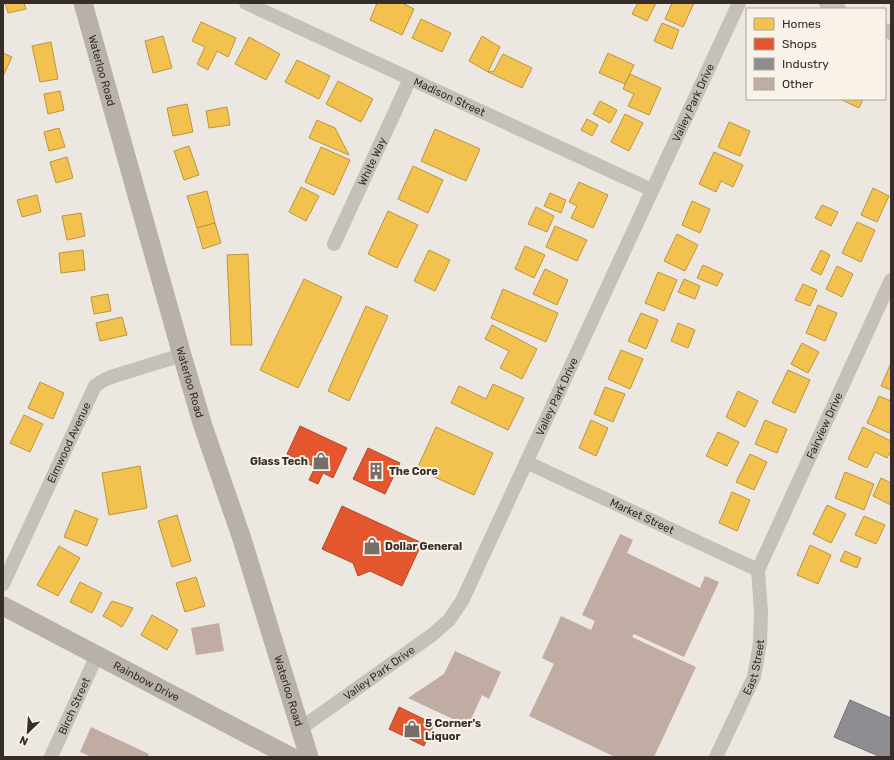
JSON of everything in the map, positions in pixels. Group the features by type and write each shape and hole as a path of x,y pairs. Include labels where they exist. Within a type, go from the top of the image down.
{"main road":[{"name":"Waterloo Road","path":"83,3 182,356 203,426 240,534 309,757"},
{"name":"Rainbow Drive","path":"3,606 290,757"}],"street":[{"name":"Madison Street","path":"246,3 652,190"},
{"name":"Valley Park Drive","path":"300,728 418,645 449,620 462,601 739,3"},
{"path":"826,3 837,8"},
{"name":"White Way","path":"334,244 410,79"},
{"name":"Fairview Drive","path":"758,570 891,280"},
{"name":"Elmwood Avenue","path":"3,584 95,386 114,376 182,356"},
{"name":"Market Street","path":"526,462 758,570"},
{"name":"East Street","path":"716,757 754,677 760,643 761,612 758,570"},
{"name":"Birch Street","path":"51,757 97,655"}],"building: Homes":[{"path":"5,3 24,3 26,9 8,13"},
{"path":"377,3 402,3 414,9 402,35 370,20"},
{"path":"638,3 656,3 647,21 632,14"},
{"path":"672,3 694,3 683,27 665,19"},
{"path":"421,19 451,33 442,52 412,38"},
{"path":"201,22 236,38 228,57 217,51 208,70 197,64 205,47 192,41"},
{"path":"662,23 679,30 672,49 654,41"},
{"path":"163,36 172,68 153,73 145,41"},
{"path":"482,36 500,47 488,72 469,61"},
{"path":"249,37 280,54 266,80 235,64"},
{"path":"51,42 58,79 40,82 32,46"},
{"path":"3,53 12,57 3,76"},
{"path":"608,53 634,65 625,84 599,73"},
{"path":"503,54 532,68 522,88 488,72 494,71"},
{"path":"297,60 330,76 319,99 285,82"},
{"path":"630,74 661,88 649,115 628,106 634,94 623,89"},
{"path":"338,81 373,99 361,122 326,104"},
{"path":"60,91 64,110 48,114 44,94"},
{"path":"842,100 863,100 859,108"},
{"path":"600,101 617,110 610,123 593,114"},
{"path":"187,104 193,132 173,136 167,108"},
{"path":"227,107 230,125 209,128 206,111"},
{"path":"625,114 643,123 629,151 611,142"},
{"path":"587,119 598,125 592,136 581,130"},
{"path":"317,120 335,128 349,155 309,138"},
{"path":"729,122 750,131 740,156 718,147"},
{"path":"59,128 65,147 49,151 44,132"},
{"path":"435,129 480,149 466,181 421,161"},
{"path":"189,146 199,175 184,180 174,151"},
{"path":"321,147 350,160 334,195 305,182"},
{"path":"714,152 743,165 733,187 721,181 716,192 699,184"},
{"path":"67,157 73,178 56,183 50,162"},
{"path":"413,166 443,180 428,213 398,199"},
{"path":"579,182 608,195 593,228 571,218 577,206 569,202"},
{"path":"301,187 319,196 306,221 289,212"},
{"path":"873,188 889,196 877,222 861,215"},
{"path":"207,191 215,223 197,228 187,196"},
{"path":"550,193 566,200 561,213 544,206"},
{"path":"37,195 41,212 22,217 17,200"},
{"path":"692,201 710,209 700,233 682,225"},
{"path":"822,205 838,212 831,226 815,218"},
{"path":"536,207 554,216 547,232 528,224"},
{"path":"388,211 418,225 397,268 368,254"},
{"path":"81,213 85,236 67,240 62,216"},
{"path":"857,222 875,230 861,262 842,253"},
{"path":"215,223 221,243 203,249 197,228"},
{"path":"555,226 587,240 577,261 546,247"},
{"path":"677,234 698,245 685,271 664,261"},
{"path":"525,246 545,255 534,278 515,269"},
{"path":"83,250 85,270 61,273 59,253"},
{"path":"429,250 450,260 435,291 414,281"},
{"path":"821,250 830,255 821,275 811,270"},
{"path":"248,254 252,345 231,345 227,255"},
{"path":"703,265 723,274 717,286 697,278"},
{"path":"837,266 853,274 842,297 826,289"},
{"path":"545,269 568,280 557,305 533,294"},
{"path":"658,272 677,280 664,311 645,303"},
{"path":"304,279 342,297 298,388 260,370"},
{"path":"684,279 700,286 695,299 678,292"},
{"path":"803,284 817,290 810,306 795,300"},
{"path":"503,289 558,313 546,342 491,318"},
{"path":"108,294 111,311 94,314 91,297"},
{"path":"818,305 837,313 825,341 806,333"},
{"path":"366,306 388,316 349,401 328,391"},
{"path":"641,313 658,320 646,349 628,341"},
{"path":"122,317 127,335 100,341 96,323"},
{"path":"678,323 695,330 688,348 671,341"},
{"path":"492,325 537,349 522,379 500,368 509,351 485,339"},
{"path":"802,343 819,352 808,373 791,364"},
{"path":"621,350 643,359 630,389 608,379"},
{"path":"891,363 891,390 881,386"},
{"path":"788,370 810,380 795,413 772,403"},
{"path":"40,382 64,393 53,419 28,408"},
{"path":"493,384 524,398 508,430 451,403 459,386 486,399"},
{"path":"605,387 625,394 613,422 594,414"},
{"path":"738,391 758,401 745,427 726,417"},
{"path":"879,396 891,401 891,429 889,433 867,423"},
{"path":"24,415 43,424 30,452 10,443"},
{"path":"591,420 608,428 596,456 579,448"},
{"path":"765,420 787,429 777,453 755,444"},
{"path":"436,427 493,453 474,495 417,469"},
{"path":"863,427 891,441 891,451 887,458 875,452 867,468 848,459"},
{"path":"718,432 739,442 727,466 706,456"},
{"path":"750,454 767,462 754,490 736,482"},
{"path":"140,466 147,508 109,515 102,473"},
{"path":"845,472 874,484 864,510 835,498"},
{"path":"881,478 891,483 891,505 873,496"},
{"path":"732,492 750,500 737,531 719,523"},
{"path":"827,505 846,514 831,543 813,534"},
{"path":"75,510 98,519 87,546 64,537"},
{"path":"177,515 191,561 172,567 158,521"},
{"path":"864,516 885,525 876,544 855,535"},
{"path":"810,545 831,555 818,584 797,575"},
{"path":"59,546 80,558 58,596 37,585"},
{"path":"845,551 861,558 857,568 840,561"},
{"path":"196,577 205,606 185,612 176,583"},
{"path":"80,582 102,593 92,613 70,602"},
{"path":"112,601 133,608 122,627 103,616"},
{"path":"152,615 178,630 167,650 141,635"}],"building: Shops":[{"name":"Glass Tech","path":"300,426 347,448 333,478 323,473 318,484 309,480 315,467 287,454"},
{"name":"The Core","path":"368,448 400,463 385,494 353,479"},
{"name":"Dollar General","path":"342,506 422,543 402,586 370,571 358,576 353,563 322,549"},
{"path":"399,707 434,724 424,746 389,729"}],"building: Industry":[{"path":"850,700 891,718 891,757 881,757 834,737"}],"building: Other":[{"path":"620,534 633,540 627,553 700,588 705,576 719,582 684,657 634,634 632,637 696,667 654,757 615,757 529,716 554,664 542,658 561,616 591,630 595,621 582,615"},
{"path":"219,623 224,651 196,655 191,628"},
{"path":"455,651 501,672 489,699 482,695 468,726 408,698 444,674"},
{"path":"91,727 149,754 148,757 92,757 80,752"}],"place":[{"name":"Glass Tech","path":"321,461"},
{"name":"The Core","path":"376,471"},
{"name":"Dollar General","path":"372,546"},
{"name":"5 Corner's Liquor","path":"412,729"}]}
